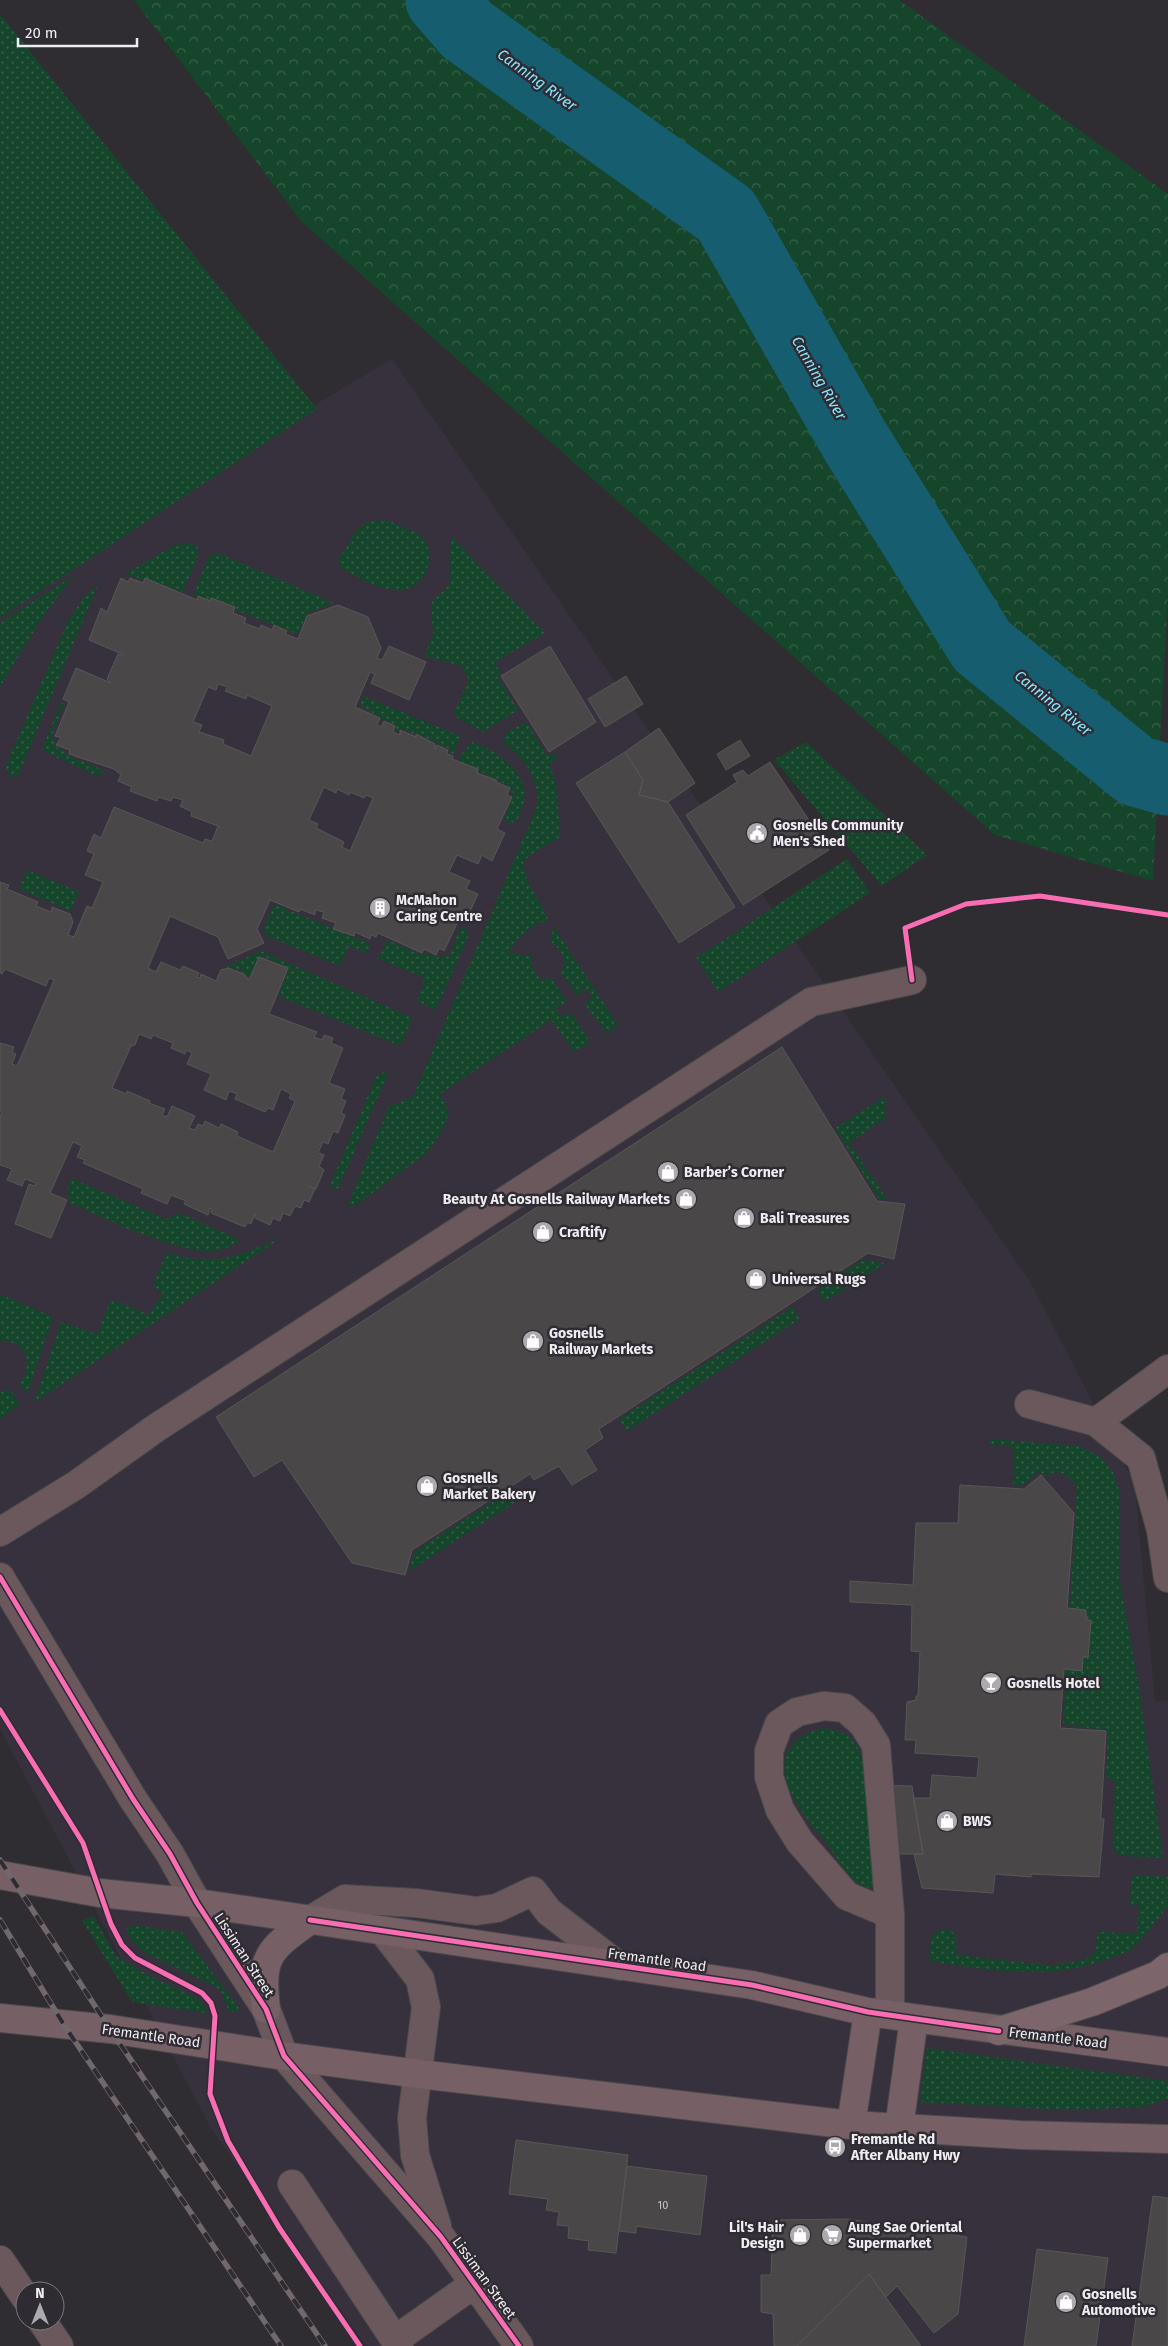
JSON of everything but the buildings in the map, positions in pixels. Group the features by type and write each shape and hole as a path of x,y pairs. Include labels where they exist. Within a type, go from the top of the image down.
{"highway":[{"path":"999,2031 1092,2002 1158,1975 1168,1967"}],"main road":[{"name":"Fremantle Road","path":"0,1875 100,1894 197,1903 752,1985 891,2014 999,2031 1168,2052"},
{"path":"266,2009 263,1982 267,1958 280,1941 310,1920"},
{"path":"851,2125 891,2014"},
{"path":"891,2014 899,2128"},
{"name":"Fremantle Road","path":"0,2018 110,2029 284,2056 419,2074 851,2125 1012,2134 1168,2139"}],"street":[{"path":"0,1532 76,1485 156,1428 811,1002 912,980"},
{"path":"1096,1422 1168,1369"},
{"path":"1029,1404 1096,1422 1141,1458 1160,1530 1168,1578"},
{"name":"Lissiman Street","path":"0,1577 133,1799 170,1854 197,1903 266,2009 284,2056 441,2237 519,2346"},
{"path":"890,1914 848,1896 800,1842 780,1810 769,1777 769,1751 779,1724 797,1712 824,1706 845,1708 863,1724 876,1745 890,1914 891,2014"},
{"path":"310,1920 345,1899 416,1903 476,1911 497,1908 533,1891 549,1912 619,1966"},
{"name":"Lissiman Street","path":"383,1931 420,1979 426,2006 412,2118 415,2155 441,2237"},
{"path":"292,2184 397,2343 474,2284"},
{"path":"0,2260 15,2282"},
{"path":"49,2331 59,2346"}],"shaded area":[{"path":"392,359 1031,1283 1135,1485 1155,1702 1168,1700 1168,2346 366,2346 212,2130 0,1729 0,591"}],"green space":[{"path":"134,0 899,0 1168,194 1168,591 1153,881 995,835 301,221"},
{"path":"0,14 317,409 0,618"},
{"path":"376,520 390,521 422,536 428,547 430,558 425,573 416,584 409,588 394,590 380,587 340,567 339,558 353,535 361,526"},
{"path":"451,536 545,633 495,662 501,673 497,676 518,710 483,732 453,715 469,680 461,666 425,656 433,633 431,603 449,585"},
{"path":"188,543 198,547 197,559 183,592 125,574 175,545"},
{"path":"218,553 334,603 308,613 297,634 194,594 207,560 211,555"},
{"path":"74,575 40,621 0,687 0,623"},
{"path":"98,585 18,776 10,777 6,767 10,756 68,621 84,597"},
{"path":"363,696 460,736 454,754 449,752 450,749 414,732 413,734 401,728 398,731 396,730 396,725 383,719 380,722 381,718 360,705"},
{"path":"61,702 64,704 51,737 56,740 53,746 65,750 64,754 103,770 100,777 45,752 43,747"},
{"path":"526,722 547,755 555,754 557,759 549,764 556,782 560,837 530,855 523,862 528,882 549,920 525,932 516,941 509,953 531,956 534,972 541,979 552,978 567,1003 556,1007 560,1016 572,1013 588,1039 588,1044 574,1051 551,1020 440,1094 449,1112 444,1128 427,1153 356,1205 348,1205 389,1106 413,1097 538,804 532,776 518,755 503,742 506,733"},
{"path":"472,742 500,756 516,771 521,780 524,800 516,822 509,823 504,820 514,793 510,791 511,787 458,760"},
{"path":"806,742 927,855 882,886 774,760"},
{"path":"847,859 870,893 718,992 696,958"},
{"path":"27,870 79,892 70,911 19,889"},
{"path":"274,904 370,944 367,953 349,946 340,966 267,936 263,931"},
{"path":"554,927 618,1025 607,1033 585,1005 592,995 585,988 578,996 561,973 565,961 559,949 550,941"},
{"path":"460,928 466,929 469,935 438,1005 434,1010 417,1001 425,978 378,959 387,940 422,955 425,953 439,958 442,955 449,957"},
{"path":"261,951 413,1018 400,1046 278,996 289,968 260,955 249,978 238,969 223,968"},
{"path":"385,1072 388,1074 338,1189 330,1185 377,1075"},
{"path":"886,1096 886,1118 849,1143 887,1199 879,1199 835,1128"},
{"path":"71,1178 166,1219 179,1213 241,1240 224,1249 208,1251 190,1249 146,1236 69,1203 68,1189"},
{"path":"281,1238 34,1403 61,1322 97,1334 110,1302 117,1301 149,1315 163,1293 153,1286 166,1253 199,1259 225,1258 238,1255"},
{"path":"863,1260 885,1263 824,1302 817,1290"},
{"path":"0,1294 53,1317 27,1394 20,1384 27,1368 26,1355 17,1345 0,1341"},
{"path":"792,1307 800,1319 627,1431 619,1419"},
{"path":"10,1390 20,1404 0,1419 0,1391"},
{"path":"990,1439 1079,1446 1101,1457 1113,1472 1119,1491 1120,1583 1138,1681 1163,1858 1122,1856 1113,1851 1115,1782 1106,1776 1108,1731 1063,1724 1077,1487 1064,1474 1051,1473 1046,1476 1039,1471 1023,1485 1013,1485 1014,1447 990,1444"},
{"path":"514,1488 520,1499 409,1571 415,1551"},
{"path":"822,1728 842,1733 849,1737 862,1756 867,1776 875,1881 873,1888 857,1883 844,1870 824,1839 806,1818 787,1785 784,1770 787,1753 791,1746 804,1735"},
{"path":"1132,1875 1168,1877 1167,1907 1132,1949 1125,1953 1089,1965 1067,1970 1044,1972 998,1971 929,1961 932,1936 941,1929 951,1930 956,1938 957,1955 1056,1966 1057,1964 1089,1958 1095,1951 1099,1932 1137,1934 1139,1906 1132,1905 1130,1901"},
{"path":"94,1917 116,1956 148,1975 195,1997 206,2007 207,2013 132,2002 82,1920"},
{"path":"132,1925 182,1932 241,2011 229,2012 220,1989 144,1952 132,1941 126,1929"},
{"path":"927,2048 1161,2080 1168,2082 1168,2099 1143,2107 1067,2110 920,2102"}],"waterway":[{"name":"Canning River","path":"441,0 467,30 726,215 855,441 982,646 1136,771 1168,780"}],"railway":[{"path":"0,1860 110,2029 325,2346"},
{"path":"0,1920 64,2025 281,2346"}],"cycle path":[{"path":"912,980 905,928 966,904 1040,896 1168,915"},
{"path":"0,1577 133,1799 170,1854 197,1903 266,2009 284,2056 441,2237 519,2346"},
{"path":"0,1710 83,1843 111,1924 122,1945 135,1958 202,1993 211,2003 215,2016 210,2094 228,2141 280,2229 360,2346"},
{"path":"310,1920 752,1985 868,2012 999,2031"}],"place":[{"name":"Gosnells Community Men's Shed","path":"757,833"},
{"name":"McMahon Caring Centre","path":"380,908"},
{"name":"Barber’s Corner","path":"668,1172"},
{"name":"Beauty At Gosnells Railway Markets","path":"686,1199"},
{"name":"Bali Treasures","path":"744,1218"},
{"name":"Craftify","path":"543,1232"},
{"name":"Universal Rugs","path":"756,1279"},
{"name":"Gosnells Railway Markets","path":"533,1341"},
{"name":"Gosnells Market Bakery","path":"427,1486"},
{"name":"Gosnells Hotel","path":"991,1683"},
{"name":"BWS","path":"947,1821"},
{"name":"Fremantle Rd After Albany Hwy","path":"835,2147"},
{"name":"Lil's Hair Design","path":"800,2235"},
{"name":"Aung Sae Oriental Supermarket","path":"832,2235"},
{"name":"Gosnells Automotive","path":"1066,2302"}]}
